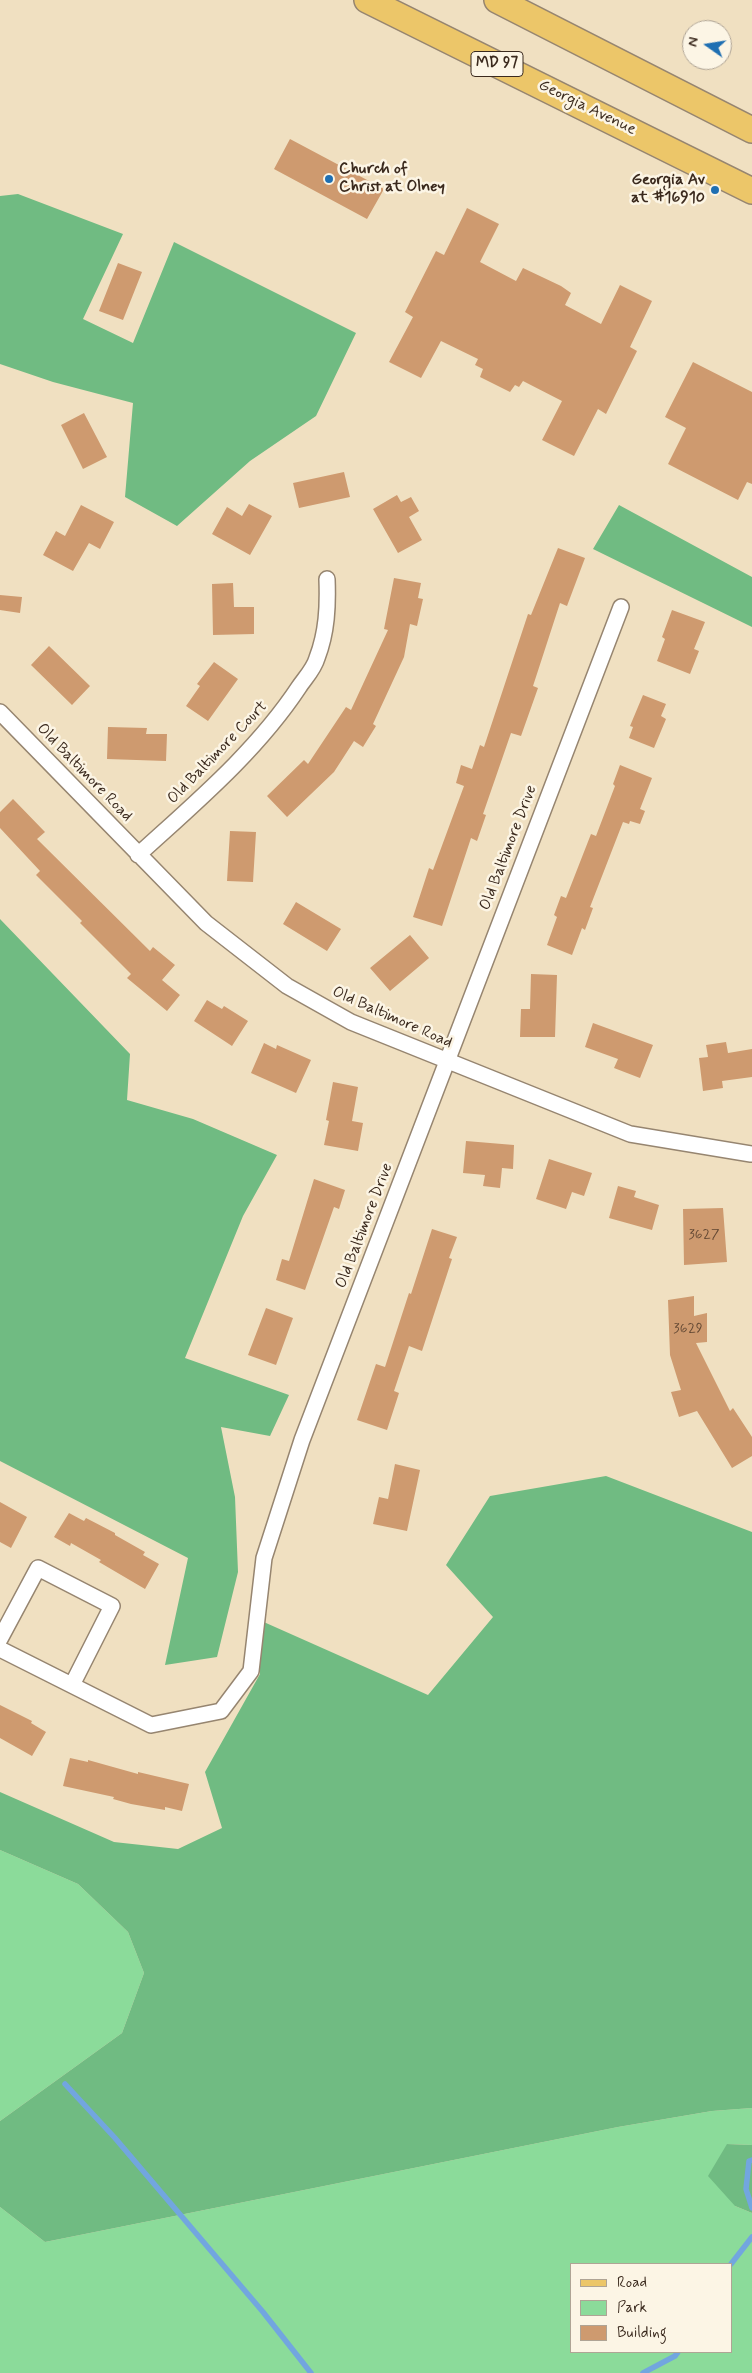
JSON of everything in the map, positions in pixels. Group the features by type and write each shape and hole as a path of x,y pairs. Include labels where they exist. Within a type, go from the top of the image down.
{"main road":[{"name":"Georgia Avenue","path":"367,0 752,191"},
{"path":"497,0 752,130"}],"street":[{"name":"Old Baltimore Court","path":"138,855 222,778 275,722 294,696 317,661 321,647 328,612 327,579"},
{"name":"Old Baltimore Drive","path":"0,1648 151,1725 221,1711 251,1671 264,1558 302,1440 621,607"},
{"name":"Old Baltimore Road","path":"0,712 206,924 287,986 351,1022 630,1134 752,1158"},
{"path":"0,1639 38,1568 112,1606 72,1685"}],"green space":[{"path":"18,194 123,234 83,319 133,343 174,242 356,333 316,416 250,461 177,526 125,497 133,403 53,382 0,364 0,196"},
{"path":"619,505 752,577 752,627 593,549"},
{"path":"0,919 130,1054 127,1100 193,1119 277,1155 243,1216 185,1358 289,1395 270,1436 221,1427 235,1497 238,1572 217,1657 165,1665 188,1558 0,1461"},
{"path":"606,1476 752,1532 752,2108 712,2111 618,2127 45,2242 0,2207 0,2121 122,2033 144,1973 128,1932 78,1884 0,1850 0,1792 114,1842 178,1849 222,1828 205,1772 260,1674 257,1619 428,1695 493,1617 446,1565 490,1496"},
{"path":"0,1850 78,1884 128,1932 144,1973 122,2033 0,2121"},
{"path":"752,2108 752,2145 727,2144 735,2206 752,2213 752,2373 0,2373 0,2207 45,2242 618,2127 712,2111"},
{"path":"727,2144 752,2145 752,2213 735,2206 708,2176"}],"building":[{"name":"Church of Christ at Olney","path":"290,139 384,189 367,219 274,169"},
{"path":"467,208 499,224 480,262 516,281 523,268 561,286 571,293 565,305 601,324 620,285 652,301 630,347 637,351 606,414 598,409 574,456 542,440 562,401 523,381 519,387 515,385 510,392 480,377 483,369 475,365 478,359 441,341 421,378 389,362 413,317 405,312 436,251 444,255"},
{"path":"118,263 142,272 123,320 99,311"},
{"path":"693,362 752,392 752,484 747,482 738,500 668,464 686,428 665,417"},
{"path":"84,413 107,457 83,469 61,425"},
{"path":"344,472 350,497 299,508 293,483"},
{"path":"397,495 401,502 411,497 419,511 409,517 422,540 398,553 373,509"},
{"path":"249,504 272,516 250,555 212,534 227,507 242,516"},
{"path":"81,505 114,522 100,549 89,543 73,571 43,555 56,531 65,536"},
{"path":"558,548 585,558 567,606 560,603 533,686 538,688 521,736 511,733 483,814 486,815 477,841 471,838 442,926 413,917 429,868 433,870 464,786 456,783 461,765 472,769 480,745 484,747 528,614 531,615"},
{"path":"394,578 421,583 418,598 423,599 417,626 410,624 404,657 373,724 376,726 363,747 354,741 334,772 287,817 267,796 304,760 308,764 346,707 351,710 388,630 384,629"},
{"path":"233,583 234,607 254,607 254,634 213,635 212,584"},
{"path":"0,595 22,597 20,613 0,610"},
{"path":"672,610 705,622 694,649 699,651 690,674 657,661 665,639 662,637"},
{"path":"49,646 90,686 72,705 31,665"},
{"path":"214,662 238,679 208,721 186,706 200,686 197,684"},
{"path":"643,695 666,704 661,716 666,719 654,748 629,738 633,727 630,726"},
{"path":"108,727 147,728 146,734 167,734 166,761 107,759"},
{"path":"620,765 652,778 640,809 645,811 640,824 630,821 629,824 623,822 590,907 593,908 585,930 582,928 572,955 547,945 557,917 554,915 561,896 566,898 591,834 596,836 615,786 613,784"},
{"path":"13,799 45,832 37,839 150,951 153,947 175,965 162,980 180,995 167,1011 127,978 131,974 36,875 40,871 0,828 0,812"},
{"path":"230,831 256,832 253,882 227,881"},
{"path":"296,902 341,929 327,951 283,924"},
{"path":"410,935 429,958 390,991 370,968"},
{"path":"531,974 557,975 555,1037 520,1037 521,1009 530,1009"},
{"path":"207,1000 222,1009 224,1006 248,1021 232,1046 194,1021"},
{"path":"593,1023 653,1045 640,1078 614,1068 618,1059 585,1047"},
{"path":"726,1042 728,1053 752,1049 752,1077 722,1081 723,1088 703,1091 699,1058 708,1057 706,1045"},
{"path":"264,1043 276,1049 277,1045 311,1060 296,1093 251,1073"},
{"path":"333,1082 358,1087 352,1121 363,1123 358,1151 324,1145 329,1121 326,1120"},
{"path":"466,1141 514,1145 513,1169 502,1168 500,1188 483,1186 485,1175 463,1173"},
{"path":"549,1159 592,1173 584,1196 572,1192 566,1209 536,1199"},
{"path":"314,1179 345,1190 339,1209 334,1207 305,1290 276,1280 282,1259 289,1261"},
{"path":"618,1186 636,1191 634,1197 659,1205 652,1230 609,1218"},
{"path":"723,1208 727,1262 684,1265 683,1209"},
{"path":"432,1229 457,1237 449,1258 452,1259 422,1351 409,1346 394,1391 399,1393 387,1430 357,1420 376,1364 385,1367"},
{"path":"694,1296 694,1316 707,1313 707,1342 696,1343 730,1411 733,1408 752,1437 752,1456 732,1468 697,1411 679,1417 671,1392 681,1390 670,1355 668,1300"},
{"path":"266,1308 293,1318 276,1365 248,1355"},
{"path":"395,1464 420,1470 407,1531 373,1524 379,1497 388,1499"},
{"path":"0,1502 27,1517 11,1548 0,1542"},
{"path":"69,1513 84,1521 86,1518 115,1533 115,1535 145,1552 143,1555 159,1564 145,1589 99,1562 101,1560 71,1543 70,1546 54,1537"},
{"path":"0,1705 32,1721 31,1723 46,1732 32,1756 0,1738"},
{"path":"70,1758 88,1762 88,1760 138,1774 138,1772 189,1784 182,1811 165,1807 165,1810 131,1804 113,1799 114,1797 63,1786"}],"waterway":[{"path":"65,2084 115,2138 263,2312 311,2373"},
{"path":"752,2160 749,2161 746,2189 752,2208"},
{"path":"732,2263 752,2237"},
{"path":"643,2373 677,2353"}],"place":[{"name":"Church of Christ at Olney","path":"329,179"},
{"name":"Georgia Av at #16910","path":"715,190"}]}
